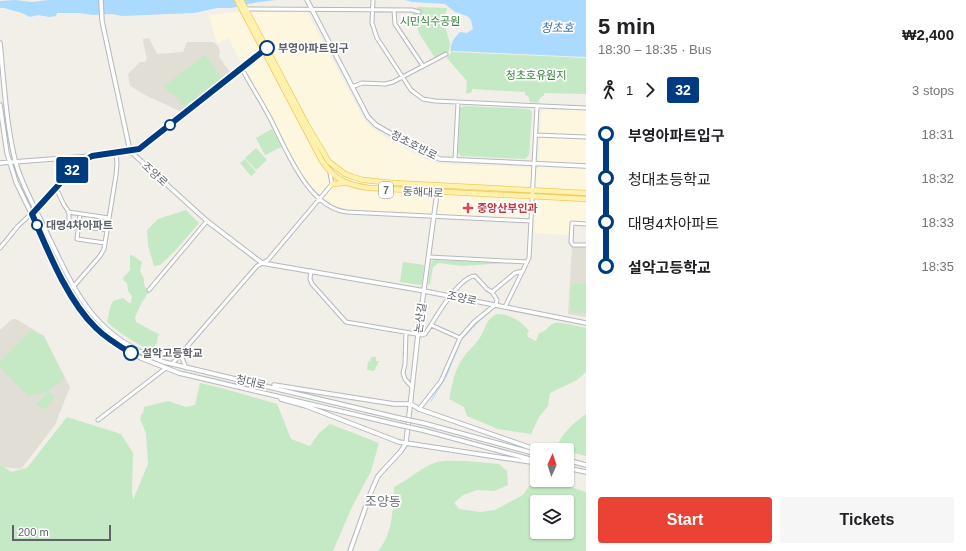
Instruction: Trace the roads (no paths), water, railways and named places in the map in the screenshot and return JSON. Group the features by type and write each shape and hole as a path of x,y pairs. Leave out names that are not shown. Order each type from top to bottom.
{"main road":[{"name":"7","path":"237,0 244,8"},
{"name":"7","path":"241,0 244,8"},
{"name":"동해대로","path":"244,8 318,154 330,173 336,178 346,183 369,188 586,199"},
{"name":"동해대로","path":"265,49 329,162 344,174 363,180 394,183 586,193"},
{"path":"332,184 339,182 346,183"}],"street":[{"path":"101,0 102,21 130,151"},
{"name":"청초호반로","path":"307,0 368,117 376,125 427,154 440,159 586,166"},
{"path":"373,0 372,23 375,34 414,93 423,99 458,103 586,108"},
{"path":"244,8 412,10 420,12"},
{"path":"394,10 395,24 423,66"},
{"name":"청대로","path":"0,43 10,134 16,162 23,183 73,288 91,313 113,335 138,352 154,359 186,368 248,381 530,452"},
{"path":"0,163 92,156 139,149 265,49"},
{"path":"352,87 362,83 389,84 446,54"},
{"path":"241,67 307,186 330,207 342,212 531,221"},
{"path":"455,160 458,103"},
{"name":"청대로","path":"0,105 4,138 9,162 16,182 70,294 87,319 109,339 132,354 166,368 189,375 422,430 530,460"},
{"path":"505,307 529,256 537,107"},
{"path":"536,135 586,137"},
{"name":"조양로","path":"130,151 206,221 262,263 452,296 586,323"},
{"path":"73,288 100,256 105,243 116,175 116,153"},
{"path":"0,248 18,226 36,210 74,168 92,156"},
{"path":"98,420 172,364 257,266 268,259 320,199 332,184 330,173"},
{"path":"56,188 68,212 69,227"},
{"name":"논산길","path":"406,443 418,334 437,192"},
{"path":"68,212 109,218"},
{"path":"80,214 77,239 105,243"},
{"path":"149,290 206,221"},
{"path":"586,224 572,223 572,244 586,245"},
{"path":"79,226 108,230"},
{"path":"428,257 527,262"},
{"path":"311,271 310,279 312,284 345,322 424,334 463,281 472,276 475,276 487,289 492,292 497,300 496,305"},
{"path":"492,292 515,273 523,271"},
{"name":"조양로","path":"419,409 441,381 460,338 474,322 496,305"},
{"path":"431,325 460,338"},
{"path":"406,332 404,375 412,387"},
{"path":"109,339 113,335"},
{"path":"183,352 182,358 186,368"},
{"path":"248,381 394,404 411,404 419,409 530,448"},
{"path":"247,389 306,406 399,442 530,461"},
{"path":"350,551 378,476 401,451 406,443"},
{"path":"574,462 586,465"},
{"path":"574,469 586,472"}],"water":[{"path":"16,0 31,2 49,0 276,0 231,8 217,8 194,13 122,16 112,14 93,15 79,13 57,13 56,16 49,17 38,15 30,17 22,13 0,8 0,1"},
{"name":"청초호","path":"405,0 586,0 586,57 451,52 452,43 458,34 460,32 467,33 473,29 471,20 467,16 455,12 445,4 412,2"}],"waterway":[{"path":"431,401 446,377 461,340 491,311"}],"place":[{"name":"부영아파트입구","path":"267,48"},
{"name":"중앙산부인과","path":"468,208"},
{"name":"대명4차아파트","path":"37,225"},
{"name":"설악고등학교","path":"131,353"}],"district":[{"name":"조양동","path":"383,501"}],"park label":[{"name":"시민식수공원","path":"430,21"},
{"name":"청초호유원지","path":"536,75"}]}
